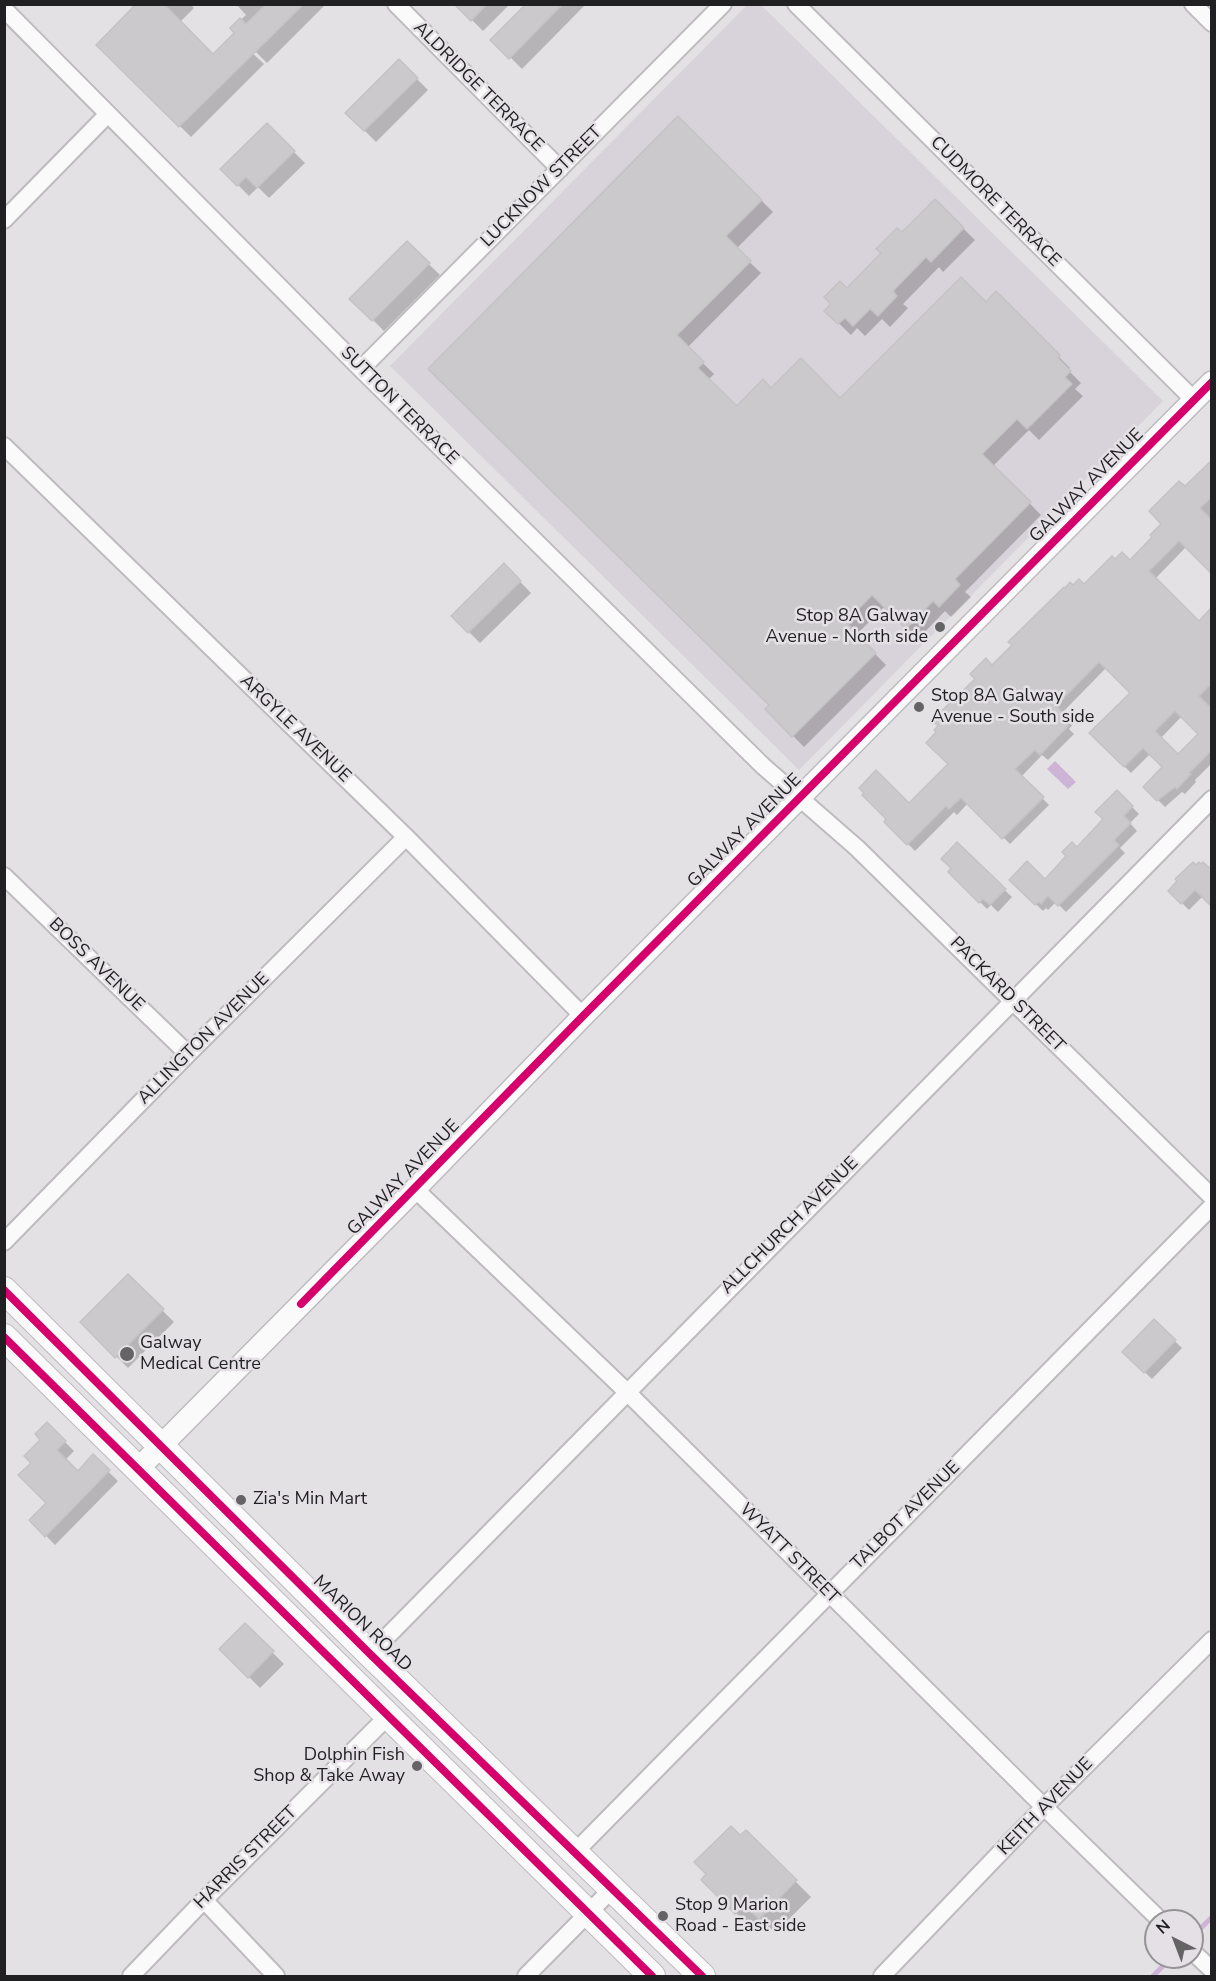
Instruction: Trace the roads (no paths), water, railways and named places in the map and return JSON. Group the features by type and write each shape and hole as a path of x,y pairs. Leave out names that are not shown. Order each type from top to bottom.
{"main road":[{"name":"MARION ROAD","path":"4,1290 370,1654 702,1977"},
{"path":"4,1337 652,1977"}],"street":[{"name":"ALDRIDGE TERRACE","path":"396,4 560,169"},
{"name":"LUCKNOW STREET","path":"362,369 723,4"},
{"name":"CUDMORE TERRACE","path":"796,4 1194,400"},
{"path":"1193,4 1212,23"},
{"name":"SUTTON TERRACE","path":"4,9 362,369 763,766 800,797"},
{"path":"4,220 108,114"},
{"name":"GALWAY AVENUE","path":"138,1468 1212,382"},
{"name":"ARGYLE AVENUE","path":"4,446 406,837 583,1016"},
{"name":"PACKARD STREET","path":"800,797 857,848 1212,1197"},
{"name":"ALLCHURCH AVENUE","path":"370,1654 1212,799"},
{"name":"ALLINGTON AVENUE","path":"4,1242 188,1054 406,837"},
{"name":"BOSS AVENUE","path":"4,876 188,1054"},
{"name":"WYATT STREET","path":"415,1189 627,1392 1149,1909"},
{"name":"TALBOT AVENUE","path":"576,1852 1212,1206"},
{"name":"KEITH AVENUE","path":"882,1977 1044,1807 1212,1640"},
{"name":"HARRIS STREET","path":"131,1977 204,1900 389,1715"},
{"path":"526,1977 613,1888"},
{"path":"204,1900 276,1977"}],"waterway":[{"path":"1204,1925 1212,1917"},
{"path":"1153,1976 1160,1969"}],"place":[{"name":"Stop 8A Galway Avenue - North side","path":"940,627"},
{"name":"Stop 8A Galway Avenue - South side","path":"919,707"},
{"name":"Galway Medical Centre","path":"127,1354"},
{"name":"Zia's Min Mart","path":"241,1500"},
{"name":"Dolphin Fish Shop & Take Away","path":"417,1766"},
{"name":"Stop 9 Marion Road - East side","path":"663,1916"}]}
